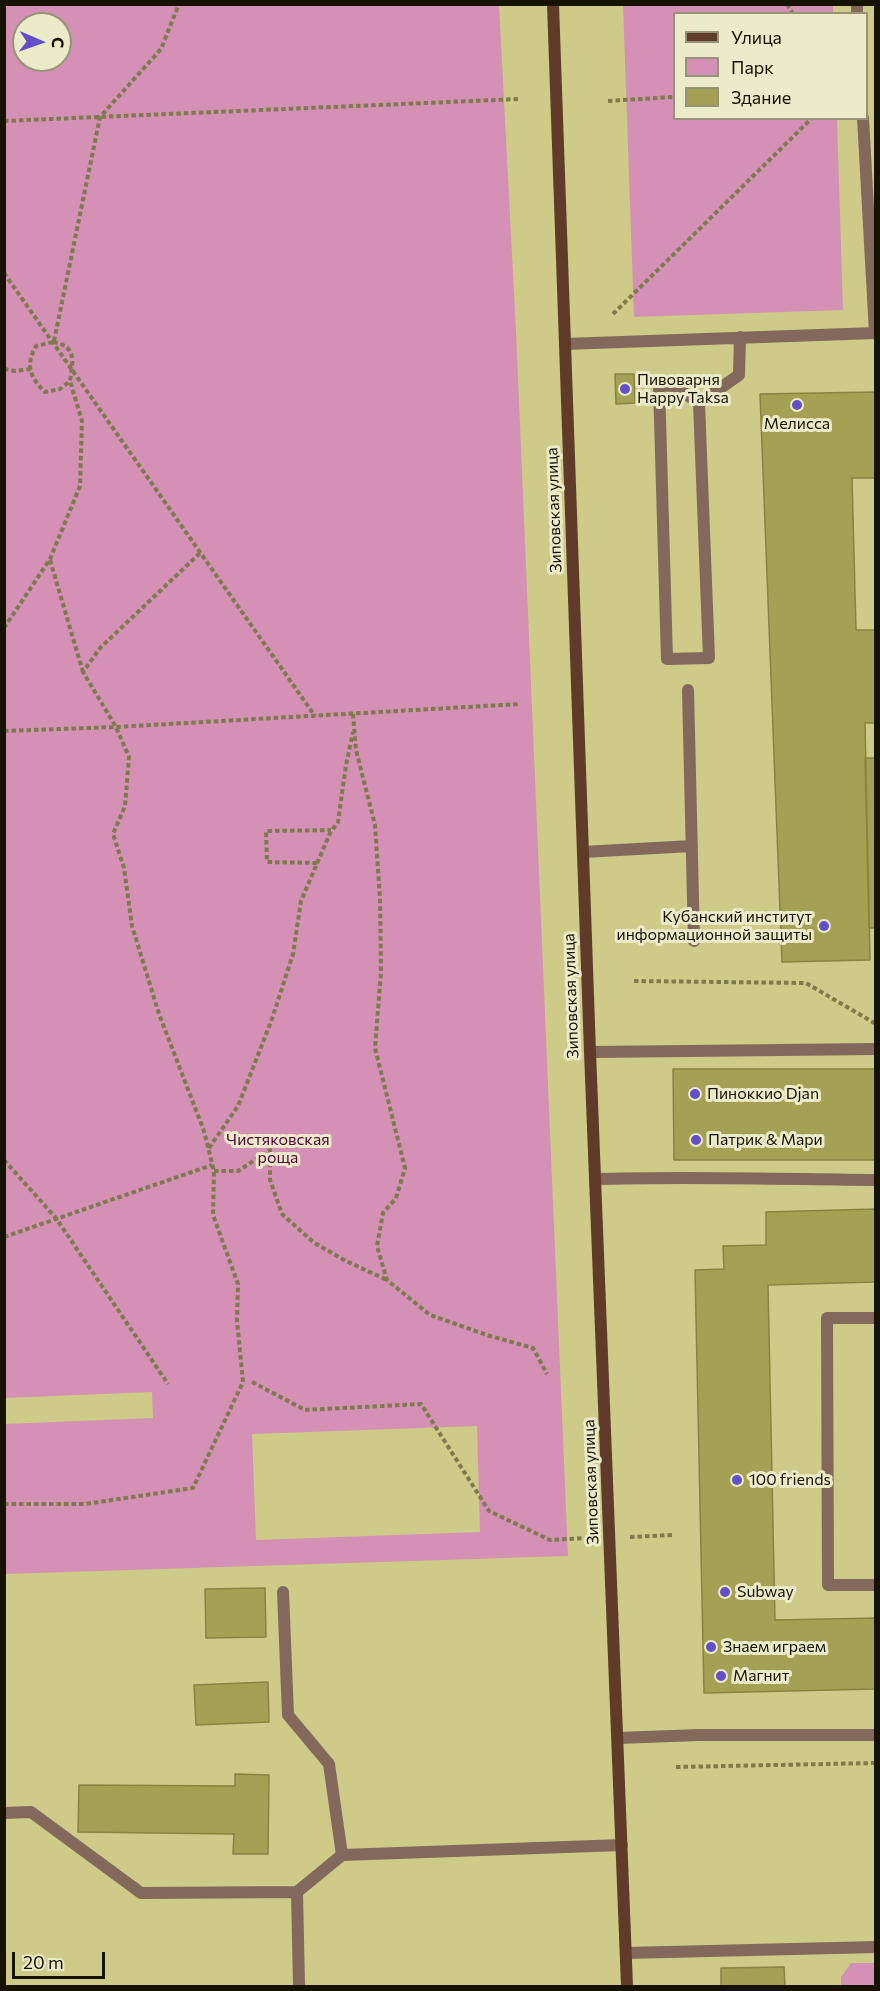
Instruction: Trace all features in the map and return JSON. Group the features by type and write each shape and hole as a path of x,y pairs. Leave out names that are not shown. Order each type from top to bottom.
{"street":[{"name":"Зиповская улица","path":"553,4 590,1052 627,1986"}],"lane":[{"path":"565,344 875,333 863,120"},
{"path":"699,403 739,375 740,337"},
{"path":"659,385 674,386 699,403 709,658 667,659 659,385"},
{"path":"688,690 694,942"},
{"path":"583,852 692,846"},
{"path":"590,1052 876,1049"},
{"path":"595,1179 652,1177 876,1180"},
{"path":"876,1318 827,1318 828,1585 876,1585"},
{"path":"283,1592 288,1715 329,1764 342,1855"},
{"path":"618,1738 699,1735 876,1735"},
{"path":"4,1813 31,1812 141,1893 297,1892 342,1855 622,1845"},
{"path":"297,1892 299,1986"},
{"path":"626,1953 876,1947"}],"path":[{"path":"53,342 100,117 161,49 179,4"},
{"path":"608,101 673,96"},
{"path":"4,121 519,99"},
{"path":"613,314 810,120"},
{"path":"4,273 315,716"},
{"path":"4,628 50,559 80,486 82,421 70,381 71,351 62,343 53,342 36,346 30,358 32,379 45,392 60,389 70,381"},
{"path":"4,369 15,371 31,369"},
{"path":"83,672 100,648 200,554"},
{"path":"4,1504 85,1504 193,1488 243,1382 237,1321 238,1284 213,1215 214,1171 204,1131 159,1014 132,926 124,868 113,834 125,806 129,757 116,727 83,672 50,559"},
{"path":"4,731 116,727 520,704"},
{"path":"353,714 356,750 375,825 380,899 381,972 375,1048 405,1168 396,1197 383,1213 376,1246 387,1280"},
{"path":"208,1148 238,1106 273,1019 293,954 301,901 332,830 338,822 354,729"},
{"path":"317,863 267,862 266,831 332,830"},
{"path":"634,981 806,983 876,1024"},
{"path":"214,1171 238,1171 270,1150 270,1180 282,1214 313,1242 346,1261 387,1280 430,1315 533,1348 547,1374"},
{"path":"4,1160 56,1218 168,1384"},
{"path":"4,1237 212,1165"},
{"path":"252,1382 306,1410 421,1404 489,1511 550,1540"},
{"path":"676,1767 876,1763"}],"green space":[{"name":"Чистяковская роща","path":"5,4 499,5 516,331 568,1556 5,1574 5,1424 153,1418 152,1392 5,1398","holes":["477,1426 480,1532 256,1540 252,1434"]},
{"path":"623,5 833,5 833,12 673,12 673,120 837,120 843,310 634,317"},
{"path":"851,1963 875,1963 875,1986 841,1986 841,1977"}],"building":[{"name":"Пивоварня Happy Taksa","path":"615,374 634,374 635,403 616,404"},
{"path":"876,392 876,478 852,478 856,630 876,630 876,723 865,723 870,960 782,962 760,394"},
{"path":"865,758 876,758 876,928 869,928"},
{"path":"673,1069 876,1069 876,1160 674,1160"},
{"path":"876,1209 876,1282 768,1285 775,1620 876,1618 876,1689 704,1693 695,1270 724,1269 723,1246 766,1245 766,1212"},
{"path":"265,1588 266,1637 206,1638 205,1589"},
{"path":"268,1682 269,1722 196,1725 194,1685"},
{"path":"235,1774 269,1775 268,1854 233,1854 234,1834 78,1832 79,1785 235,1786"},
{"path":"784,1967 785,1986 721,1986 721,1968"}],"place":[{"name":"Пивоварня Happy Taksa","path":"625,389"},
{"name":"Мелисса","path":"797,405"},
{"name":"Кубанский институт информационной защиты","path":"824,926"},
{"name":"Пиноккио Djan","path":"695,1094"},
{"name":"Патрик & Мари","path":"696,1140"},
{"name":"100 friends","path":"737,1480"},
{"name":"Subway","path":"725,1592"},
{"name":"Знаем играем","path":"711,1647"},
{"name":"Магнит","path":"721,1676"}]}
